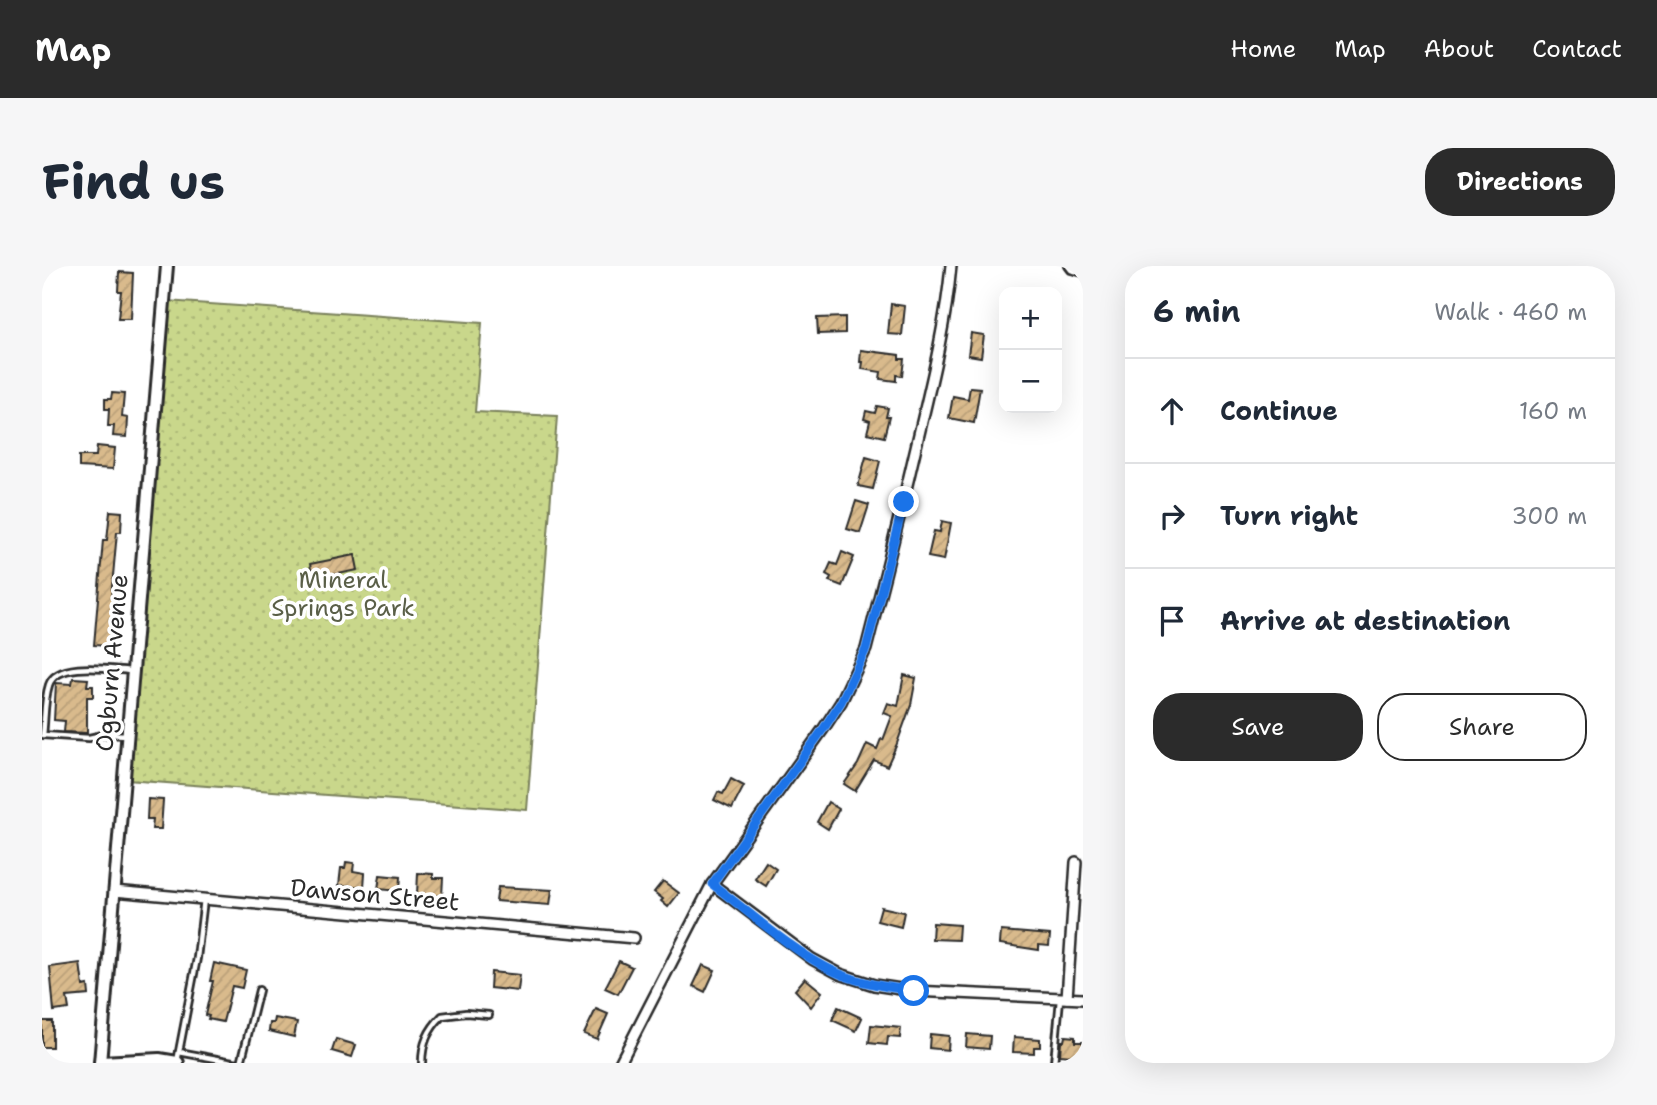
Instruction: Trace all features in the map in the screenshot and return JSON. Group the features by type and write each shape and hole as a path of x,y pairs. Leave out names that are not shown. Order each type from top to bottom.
{"main road":[{"path":"101,1063 178,1059"}],"street":[{"name":"Ogburn Avenue","path":"101,1063 167,266"},
{"path":"620,1063 712,884 824,728 847,690 866,649 928,397 951,266"},
{"path":"1064,998 1076,862"},
{"path":"712,884 812,959 840,974 874,985 914,991 1083,999"},
{"name":"Dawson Street","path":"114,891 634,938"}],"lane":[{"path":"1068,266 1071,270 1083,273"},
{"path":"127,735 107,734 89,738 43,735 49,684 54,676 80,668 132,671"},
{"path":"204,899 197,958 178,1059 239,1063 259,990"},
{"path":"1054,1063 1064,998"},
{"path":"422,1063 422,1049 427,1036 442,1016 489,1014"}],"green space":[{"name":"Mineral Springs Park","path":"166,301 482,323 475,412 557,416 527,810 127,780"}],"building":[{"path":"119,272 133,273 131,319 118,319 121,291 118,291"},
{"path":"891,304 905,306 902,335 888,334"},
{"path":"845,317 845,333 818,334 817,318"},
{"path":"971,333 984,335 981,357 968,355"},
{"path":"861,350 899,355 899,359 904,359 902,376 896,375 896,381 880,379 881,372 862,369"},
{"path":"970,387 980,388 974,423 949,418 953,396 968,399"},
{"path":"112,393 124,394 122,417 128,418 127,437 113,436 114,426 108,426 109,409 105,409 105,399 111,399"},
{"path":"877,406 888,408 886,417 889,417 884,437 867,433 870,421 864,419 866,411 875,413"},
{"path":"97,446 115,448 113,469 79,467 79,456 96,456"},
{"path":"866,457 880,461 873,489 858,486"},
{"path":"856,501 869,505 860,533 847,529"},
{"path":"110,511 122,512 121,532 117,532 111,598 115,599 114,618 111,618 109,646 94,645 103,540 107,540"},
{"path":"942,521 951,523 944,560 928,557 934,531 940,532"},
{"path":"842,552 854,557 842,586 829,581 831,577 826,574 831,563 837,565"},
{"path":"355,555 358,570 313,579 310,564"},
{"path":"904,675 916,678 911,705 896,746 887,766 874,760 855,791 844,784 858,764 867,744 877,749 881,739 883,740 892,716 884,713 888,703 898,706"},
{"path":"73,678 88,679 87,686 93,686 93,697 87,697 87,733 64,732 65,721 54,720 56,683 72,684"},
{"path":"731,779 744,786 732,809 714,800 718,792 723,794"},
{"path":"148,799 163,800 161,829 152,829 153,819 147,819"},
{"path":"828,802 839,809 828,829 817,822"},
{"path":"346,862 354,863 353,871 365,873 364,887 339,885 341,868 345,868"},
{"path":"766,862 776,869 766,886 755,879"},
{"path":"418,873 443,878 442,896 417,894"},
{"path":"380,875 400,877 399,891 378,889"},
{"path":"663,881 679,893 668,907 654,892"},
{"path":"498,887 552,890 550,905 496,901"},
{"path":"881,907 904,912 901,927 877,921"},
{"path":"933,923 959,925 958,940 932,939"},
{"path":"1001,931 1050,935 1049,946 1039,945 1039,950 1000,944"},
{"path":"619,961 632,967 618,994 605,988"},
{"path":"80,963 83,986 88,985 89,995 67,997 69,1009 54,1011 50,967"},
{"path":"214,963 246,970 242,988 232,986 223,1022 208,1019 209,1016 205,1015"},
{"path":"703,965 715,970 705,992 693,986"},
{"path":"491,972 520,975 518,991 490,988"},
{"path":"805,978 822,992 811,1007 795,990"},
{"path":"838,1007 862,1018 856,1031 832,1020"},
{"path":"596,1009 608,1014 597,1039 584,1034"},
{"path":"275,1018 297,1022 294,1037 269,1031 270,1023 274,1023"},
{"path":"42,1021 52,1021 52,1047 42,1047"},
{"path":"871,1025 901,1028 900,1038 888,1037 887,1045 869,1043"},
{"path":"930,1034 949,1036 948,1050 929,1048"},
{"path":"967,1034 990,1036 989,1049 966,1047"},
{"path":"1065,1036 1075,1037 1075,1042 1083,1042 1083,1057 1060,1055 1061,1041 1064,1041"},
{"path":"1014,1037 1040,1039 1040,1047 1034,1047 1034,1053 1013,1052"},
{"path":"336,1039 356,1045 352,1057 332,1051"}],"route":[{"path":"904,502 866,649 841,702 712,884 812,959 840,974 874,985 914,991"}]}
